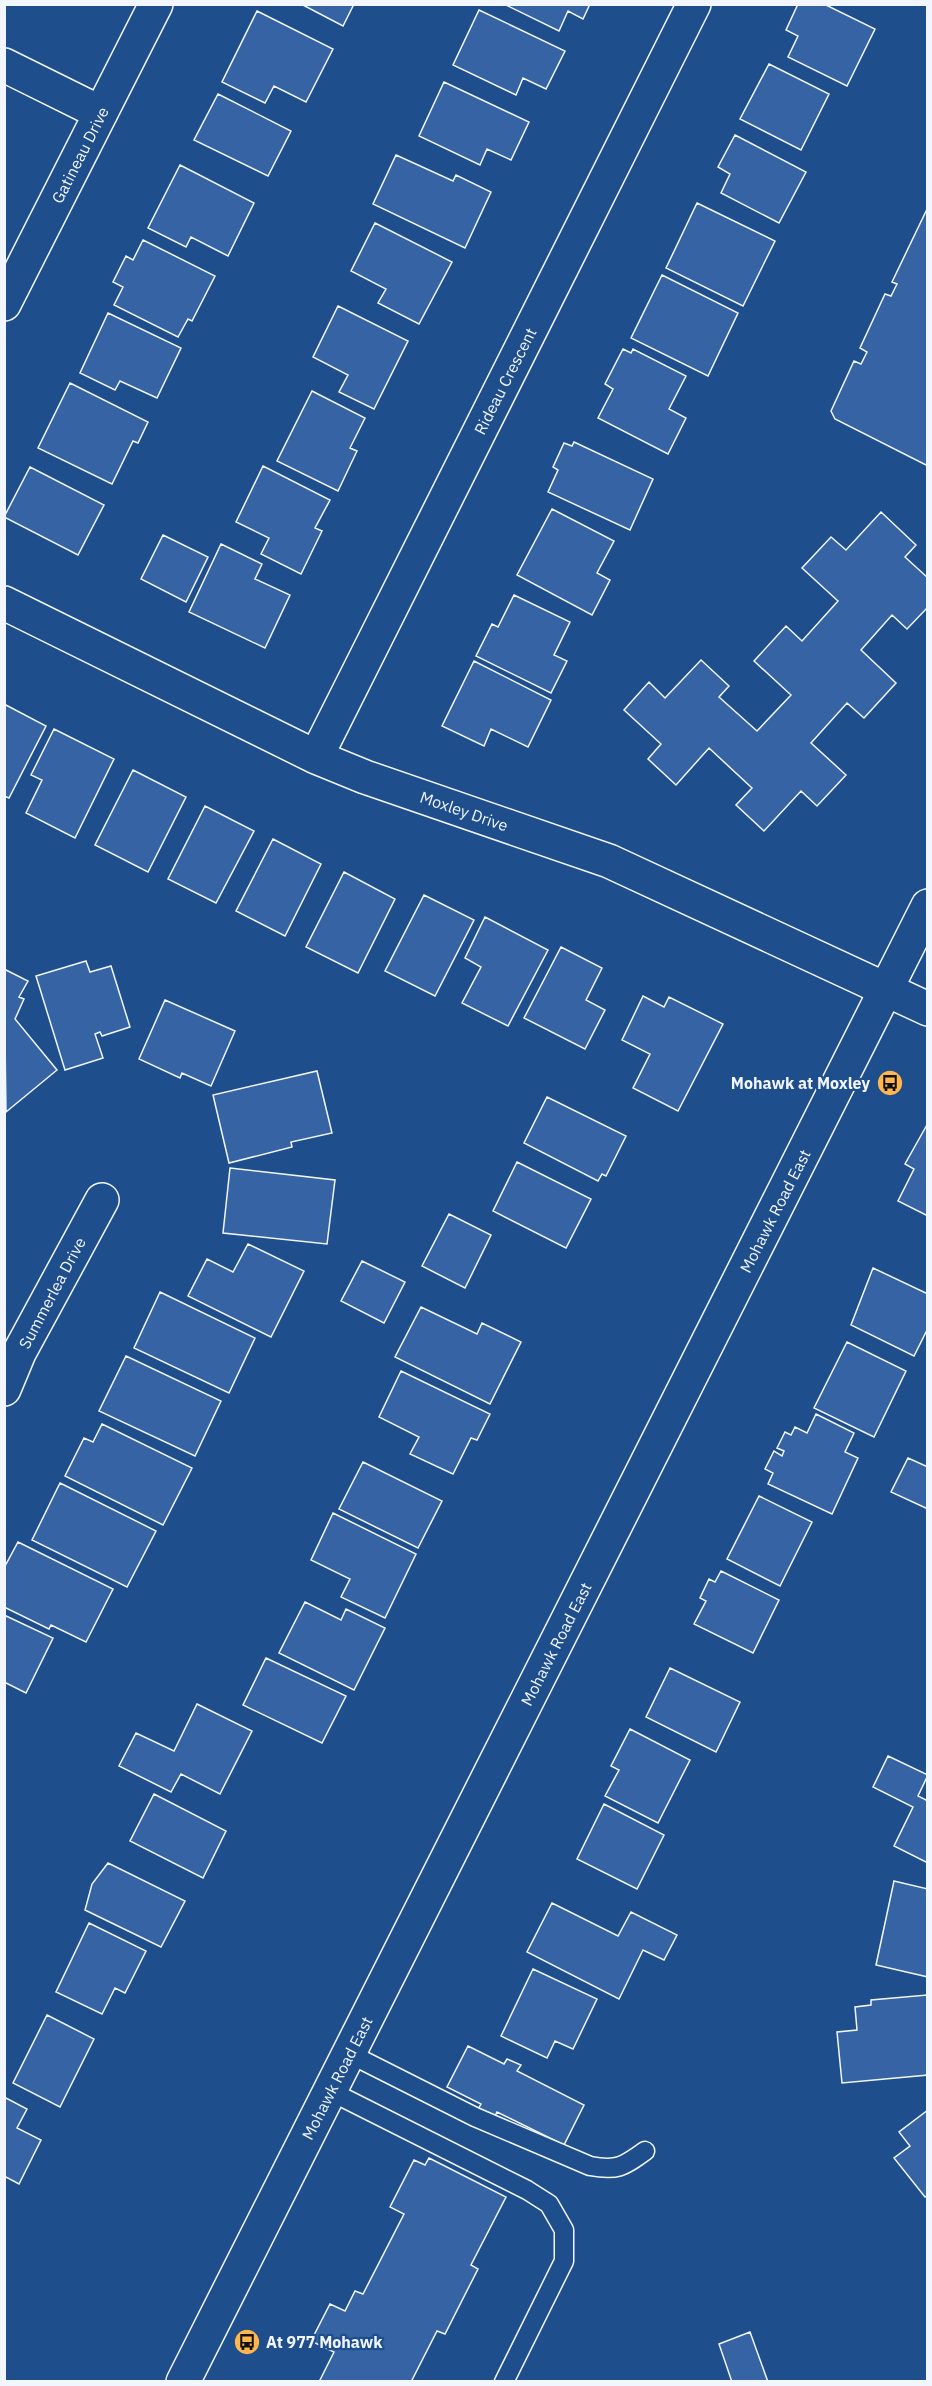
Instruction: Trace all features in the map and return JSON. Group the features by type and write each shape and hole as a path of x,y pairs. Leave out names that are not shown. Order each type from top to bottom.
{"street":[{"name":"Gatineau Drive","path":"4,304 156,4"},
{"name":"Rideau Crescent","path":"315,757 694,4"},
{"path":"4,65 102,113"},
{"name":"Moxley Drive","path":"4,603 315,757 365,777 609,861 927,1010"},
{"name":"Mohawk Road East","path":"183,2382 927,906"},
{"name":"Summerlea Drive","path":"4,1389 12,1350 102,1200"}],"lane":[{"path":"350,2054 475,2117 590,2166 606,2169 623,2167 645,2151"},
{"path":"330,2091 527,2190 549,2204 564,2230 564,2261 504,2382"}],"building":[{"path":"301,4 354,4 343,26"},
{"path":"504,4 590,4 583,19 568,11 559,31"},
{"path":"798,4 824,4 875,29 847,86 788,57 798,36 786,30"},
{"path":"479,10 565,51 546,89 523,78 516,95 453,65"},
{"path":"257,11 333,49 306,102 274,86 265,103 222,82"},
{"path":"769,64 829,94 801,150 740,119"},
{"path":"444,82 529,122 511,160 487,149 480,165 419,136"},
{"path":"218,94 291,131 268,176 194,140"},
{"path":"735,135 806,172 779,223 721,193 730,174 718,167"},
{"path":"396,155 453,181 456,175 491,192 465,248 373,204"},
{"path":"180,165 254,203 228,256 191,237 186,247 148,228"},
{"path":"697,203 775,241 743,306 666,268"},
{"path":"928,207 928,466 835,419 831,411 854,361 861,364 867,352 860,348 885,294 891,296 897,284 892,282"},
{"path":"375,223 452,262 419,324 378,303 386,289 351,271"},
{"path":"143,240 215,276 192,321 188,319 178,337 114,305 123,287 113,282 126,256 133,260"},
{"path":"662,275 738,313 708,376 631,338"},
{"path":"338,306 408,341 374,409 339,392 348,375 313,357"},
{"path":"108,313 181,348 157,398 120,381 115,390 80,373"},
{"path":"623,349 631,353 633,349 686,376 669,409 686,418 668,454 598,418 613,389 605,384"},
{"path":"70,383 148,422 138,443 133,441 112,484 38,448"},
{"path":"312,391 365,418 350,448 357,451 338,491 277,461"},
{"path":"574,442 653,479 630,530 548,492 558,470 553,467 564,443 572,446"},
{"path":"263,466 330,500 315,528 322,531 301,574 261,554 269,538 236,522"},
{"path":"30,467 104,505 78,555 4,517"},
{"path":"552,509 614,541 597,573 610,580 592,615 517,575"},
{"path":"881,512 916,545 905,557 928,578 928,607 907,629 892,615 861,650 896,683 864,718 847,703 811,743 846,775 817,806 801,791 764,831 736,805 752,788 709,748 676,785 648,759 661,744 624,710 649,682 665,698 701,660 729,686 719,697 757,731 791,695 754,661 786,626 802,641 838,601 802,568 831,537 846,550"},
{"path":"163,535 208,557 186,602 141,579"},
{"path":"221,544 262,564 255,579 290,595 265,648 189,612"},
{"path":"514,595 570,622 554,655 567,661 551,693 476,656 492,624 498,627"},
{"path":"474,661 551,700 528,747 491,729 484,746 442,726"},
{"path":"4,704 46,726 9,798 4,796"},
{"path":"54,729 114,759 75,838 26,813 42,780 31,775"},
{"path":"133,770 186,797 148,872 95,845"},
{"path":"205,806 254,831 216,903 168,879"},
{"path":"273,839 321,864 285,936 236,911"},
{"path":"344,872 395,899 358,973 306,947"},
{"path":"424,895 474,920 435,996 385,971"},
{"path":"485,917 548,950 508,1026 462,1003 481,967 465,958"},
{"path":"561,947 602,968 586,1000 605,1010 585,1049 524,1018"},
{"path":"86,961 90,972 111,966 130,1027 102,1036 100,1032 95,1034 103,1058 65,1070 36,976"},
{"path":"4,969 28,981 19,997 24,999 15,1019 57,1070 6,1112"},
{"path":"643,996 664,1007 669,997 723,1024 678,1111 633,1088 650,1054 622,1040"},
{"path":"165,1000 235,1031 211,1086 182,1073 180,1078 139,1059"},
{"path":"317,1071 332,1133 291,1142 292,1147 229,1163 213,1095"},
{"path":"547,1097 626,1136 606,1176 602,1174 598,1181 524,1143"},
{"path":"928,1123 928,1216 898,1201 914,1169 905,1164"},
{"path":"517,1162 591,1199 566,1248 493,1211"},
{"path":"230,1168 335,1180 327,1244 223,1233"},
{"path":"449,1214 491,1235 465,1288 422,1266"},
{"path":"248,1244 304,1271 271,1337 188,1296 207,1259 233,1272"},
{"path":"362,1261 405,1282 384,1323 341,1301"},
{"path":"873,1268 928,1294 928,1328 914,1356 851,1325"},
{"path":"160,1292 255,1338 229,1393 134,1348"},
{"path":"421,1307 477,1334 482,1323 521,1342 490,1404 395,1357"},
{"path":"847,1342 906,1371 874,1437 814,1408"},
{"path":"126,1356 221,1401 195,1456 99,1411"},
{"path":"401,1371 490,1414 477,1440 471,1438 453,1474 410,1454 419,1437 379,1417"},
{"path":"816,1414 854,1433 845,1452 858,1458 832,1514 768,1484 773,1473 765,1469 774,1451 782,1456 784,1451 777,1448 785,1432 791,1435 795,1427 807,1433"},
{"path":"102,1424 192,1468 163,1525 65,1476 84,1438 93,1442"},
{"path":"908,1458 928,1467 928,1509 891,1492"},
{"path":"363,1462 442,1501 418,1548 339,1509"},
{"path":"60,1483 156,1531 127,1587 32,1540"},
{"path":"759,1496 812,1522 780,1586 727,1559"},
{"path":"333,1513 416,1554 385,1618 341,1597 350,1579 311,1560"},
{"path":"18,1542 113,1589 86,1642 51,1625 49,1629 4,1607 4,1568"},
{"path":"721,1571 779,1600 753,1653 694,1624 706,1601 700,1598 709,1579 715,1582"},
{"path":"305,1602 341,1620 346,1609 385,1628 354,1690 279,1653"},
{"path":"4,1615 53,1638 26,1693 4,1682"},
{"path":"266,1658 346,1696 322,1743 243,1705"},
{"path":"670,1668 740,1702 716,1752 646,1717"},
{"path":"197,1704 252,1731 220,1794 181,1774 171,1792 119,1766 136,1733 174,1751"},
{"path":"630,1729 690,1760 658,1823 605,1796 619,1770 611,1766"},
{"path":"888,1756 928,1775 918,1796 928,1801 928,1863 894,1846 913,1807 873,1787"},
{"path":"154,1794 226,1831 203,1878 130,1841"},
{"path":"604,1804 664,1835 637,1889 577,1859"},
{"path":"108,1863 185,1901 161,1947 85,1910 92,1884"},
{"path":"894,1881 928,1889 928,1977 876,1965"},
{"path":"552,1903 618,1936 631,1912 677,1935 664,1960 643,1950 619,1999 527,1952"},
{"path":"89,1923 146,1951 125,1993 115,1988 102,2014 56,1992"},
{"path":"533,1969 597,1999 573,2049 555,2041 547,2058 501,2036"},
{"path":"927,1995 928,2075 842,2083 837,2032 857,2030 855,2007 871,2005 871,2000"},
{"path":"47,2015 94,2039 60,2107 13,2083"},
{"path":"468,2046 504,2064 507,2059 521,2065 517,2071 584,2105 564,2145 497,2112 493,2120 477,2111 481,2104 447,2087"},
{"path":"4,2097 27,2109 17,2128 41,2140 19,2184 4,2176"},
{"path":"928,2110 928,2195 925,2197 894,2158 910,2146 899,2132"},
{"path":"429,2158 506,2197 471,2265 478,2269 445,2334 437,2331 411,2382 319,2382 334,2352 311,2341 330,2304 345,2311 355,2291 363,2294 404,2214 390,2207 414,2160 425,2165"},
{"path":"750,2332 768,2382 732,2382 719,2344"}],"place":[{"name":"Mohawk at Moxley","path":"890,1083"},
{"name":"At 977 Mohawk","path":"247,2342"}]}
